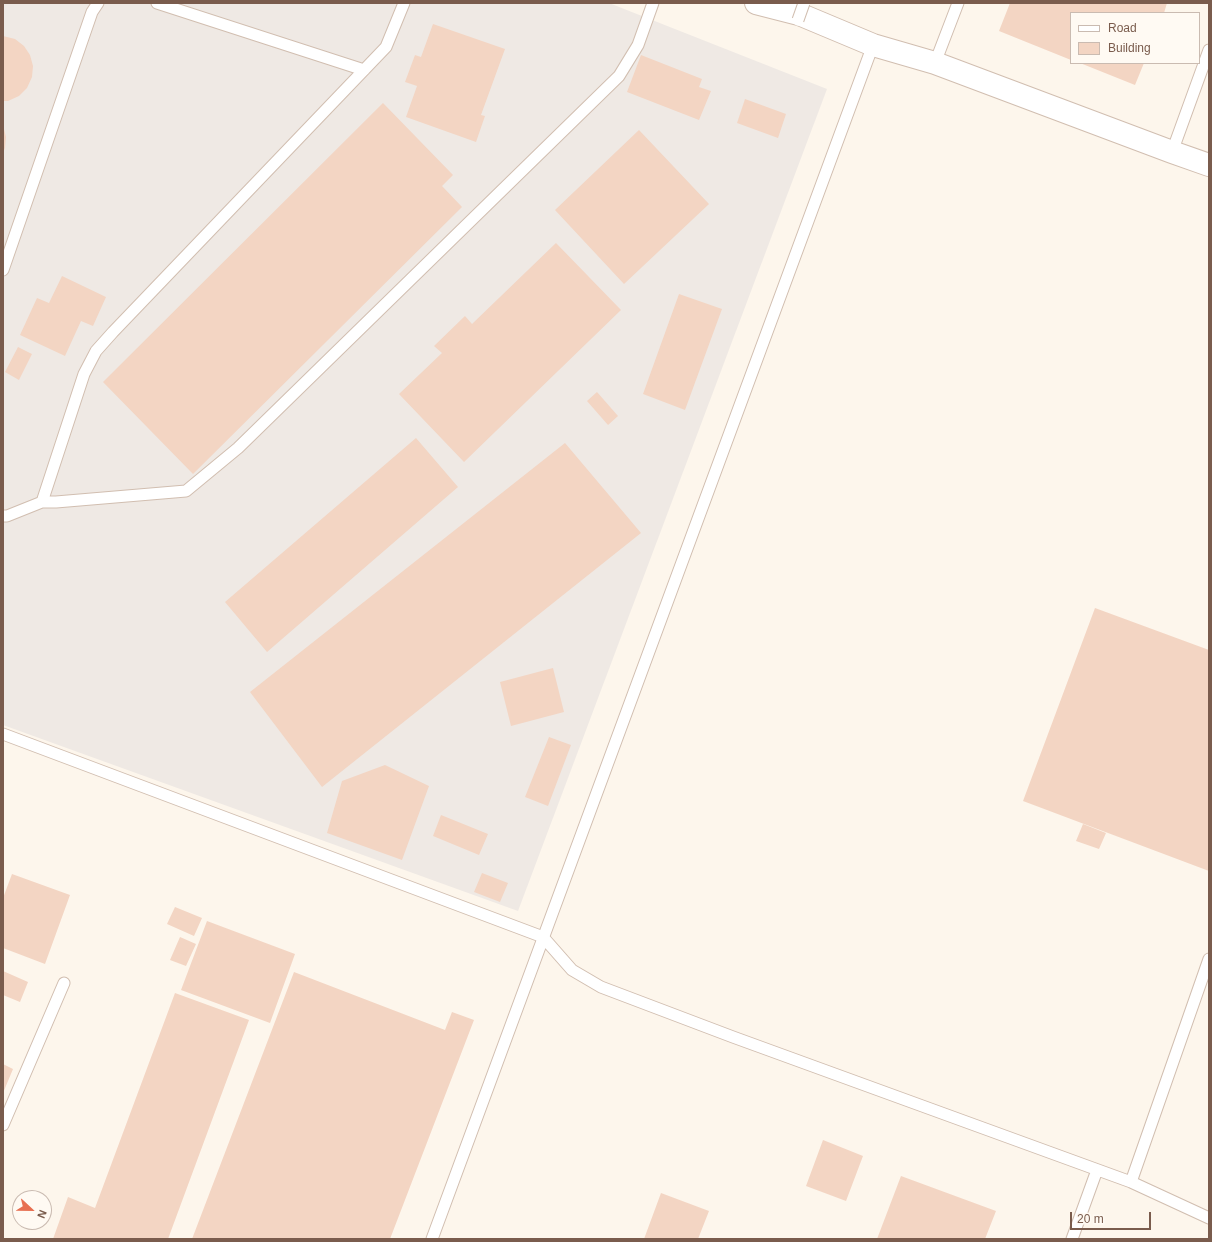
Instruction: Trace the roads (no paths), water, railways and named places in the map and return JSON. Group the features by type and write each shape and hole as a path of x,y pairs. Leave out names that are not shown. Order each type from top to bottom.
{"street":[{"path":"756,3 800,12 873,45 935,63 1209,165"}],"lane":[{"path":"3,270 92,12 98,3"},
{"path":"157,3 364,70"},
{"path":"42,502 84,374 96,351 386,47 404,3"},
{"path":"3,516 7,516 42,502 186,491 238,448 619,76 638,45 653,3"},
{"path":"935,63 958,3"},
{"path":"432,1239 873,45"},
{"path":"1172,152 1209,50"},
{"path":"3,734 543,937 572,970 601,987 733,1037 1131,1182 1209,1218"},
{"path":"1131,1182 1209,959"},
{"path":"3,1125 64,983"},
{"path":"1072,1239 1097,1170"}]}
